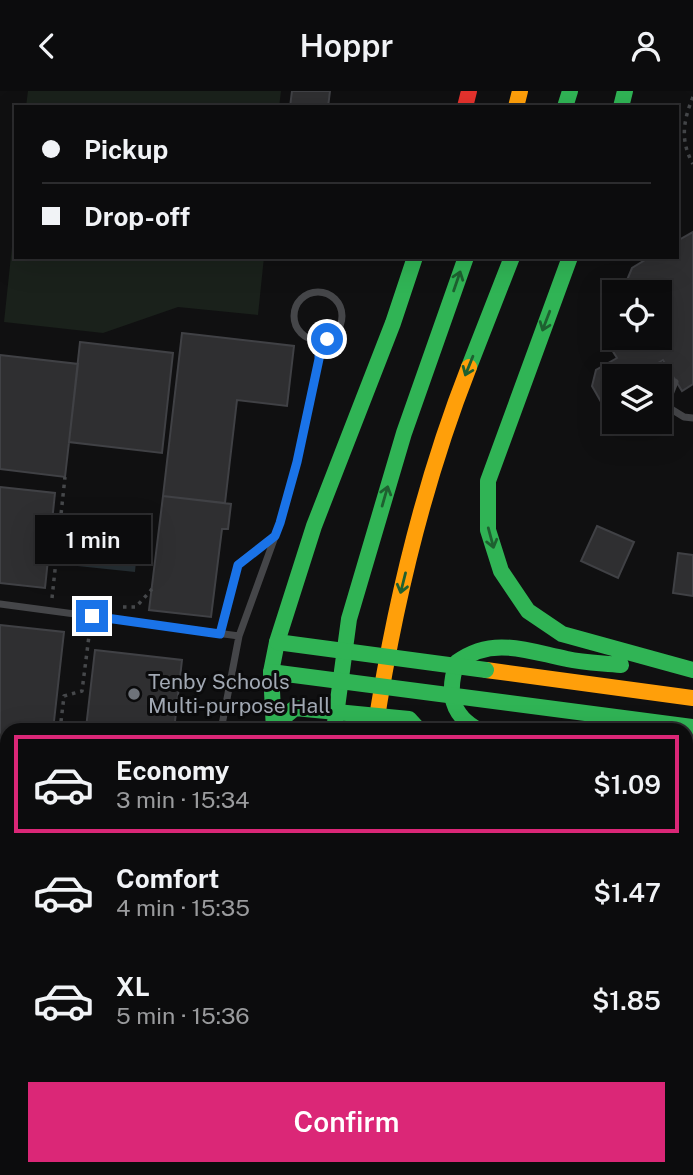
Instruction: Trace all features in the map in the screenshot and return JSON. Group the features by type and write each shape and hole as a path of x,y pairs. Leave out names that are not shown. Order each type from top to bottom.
{"highway":[{"path":"275,723 271,672 277,642 314,526 393,323 414,259"},
{"path":"335,723 349,619 404,433 465,259"},
{"path":"376,723 389,637 439,442 511,259"},
{"path":"569,259 488,481 488,530 501,571 528,611 562,634 693,671"},
{"path":"277,642 693,698"},
{"path":"468,723 461,718 450,698 457,661 478,647 496,644 569,660 693,671"},
{"path":"271,672 662,723"},
{"path":"281,723 295,708 409,719 413,723"}],"lane":[{"path":"313,292 321,292 335,299 342,313 339,329 327,339 319,341 304,336 294,323 293,315 299,300 313,292"},
{"path":"222,723 239,636 275,536 297,462 319,359 319,341"},
{"path":"675,382 669,397 671,409 684,417 693,418"},
{"path":"220,634 238,565 275,536"},
{"path":"0,604 239,636"}],"path":[{"path":"693,97 684,125 684,140 693,164"},
{"path":"65,477 52,598 65,601"},
{"path":"114,606 136,607 152,589"},
{"path":"61,723 64,696 82,691 92,616"}],"shaded area":[{"path":"28,91 281,91 279,105 26,105"},
{"path":"14,228 14,259 264,259 258,315 178,307 103,333 4,322"},
{"path":"73,522 139,529 135,572 68,565"}],"building":[{"path":"292,91 330,91 328,105 290,105"},
{"path":"693,232 693,384 682,391 672,375 672,364 665,364 663,360 656,364 606,364 617,358 612,350 672,350 672,280 627,280 632,268 647,259 679,259 679,240"},
{"path":"182,333 294,346 287,406 237,400 225,503 163,496"},
{"path":"80,342 173,353 162,453 69,442"},
{"path":"0,355 78,364 65,477 0,469"},
{"path":"602,367 602,404 592,386 596,370"},
{"path":"0,487 55,493 45,588 0,583"},
{"path":"163,496 231,504 228,529 222,529 211,617 149,610"},
{"path":"597,526 634,542 618,578 581,561"},
{"path":"678,553 693,555 693,596 673,593"},
{"path":"0,625 64,632 54,723 0,723"},
{"name":"Tenby Schools Multi-purpose Hall","path":"95,650 182,660 175,723 87,723"}],"traffic: fast":[{"path":"566,105 570,91"},
{"path":"622,105 625,91"},
{"path":"274,723 271,672 277,642 314,526 393,323 414,259"},
{"path":"335,723 349,619 404,433 465,259"},
{"path":"469,367 511,259"},
{"path":"569,259 488,481 488,530 501,571 528,611 562,634 693,670"},
{"path":"277,642 486,670"},
{"path":"468,723 453,701 452,683 457,662 470,654 484,649 510,648 573,660 621,665"},
{"path":"271,672 662,723"},
{"path":"281,723 283,718 295,708 409,719 413,723"}],"traffic: slow":[{"path":"516,105 520,91"},
{"path":"376,723 391,637 412,546 438,456 469,367"},
{"path":"486,670 693,698"}],"traffic: jam":[{"path":"466,105 469,91"}],"place":[{"name":"Tenby Schools Multi-purpose Hall","path":"134,694"}],"route":[{"path":"92,616 220,634 238,565 275,536 280,523 297,462 319,359 319,341 327,339"}]}
